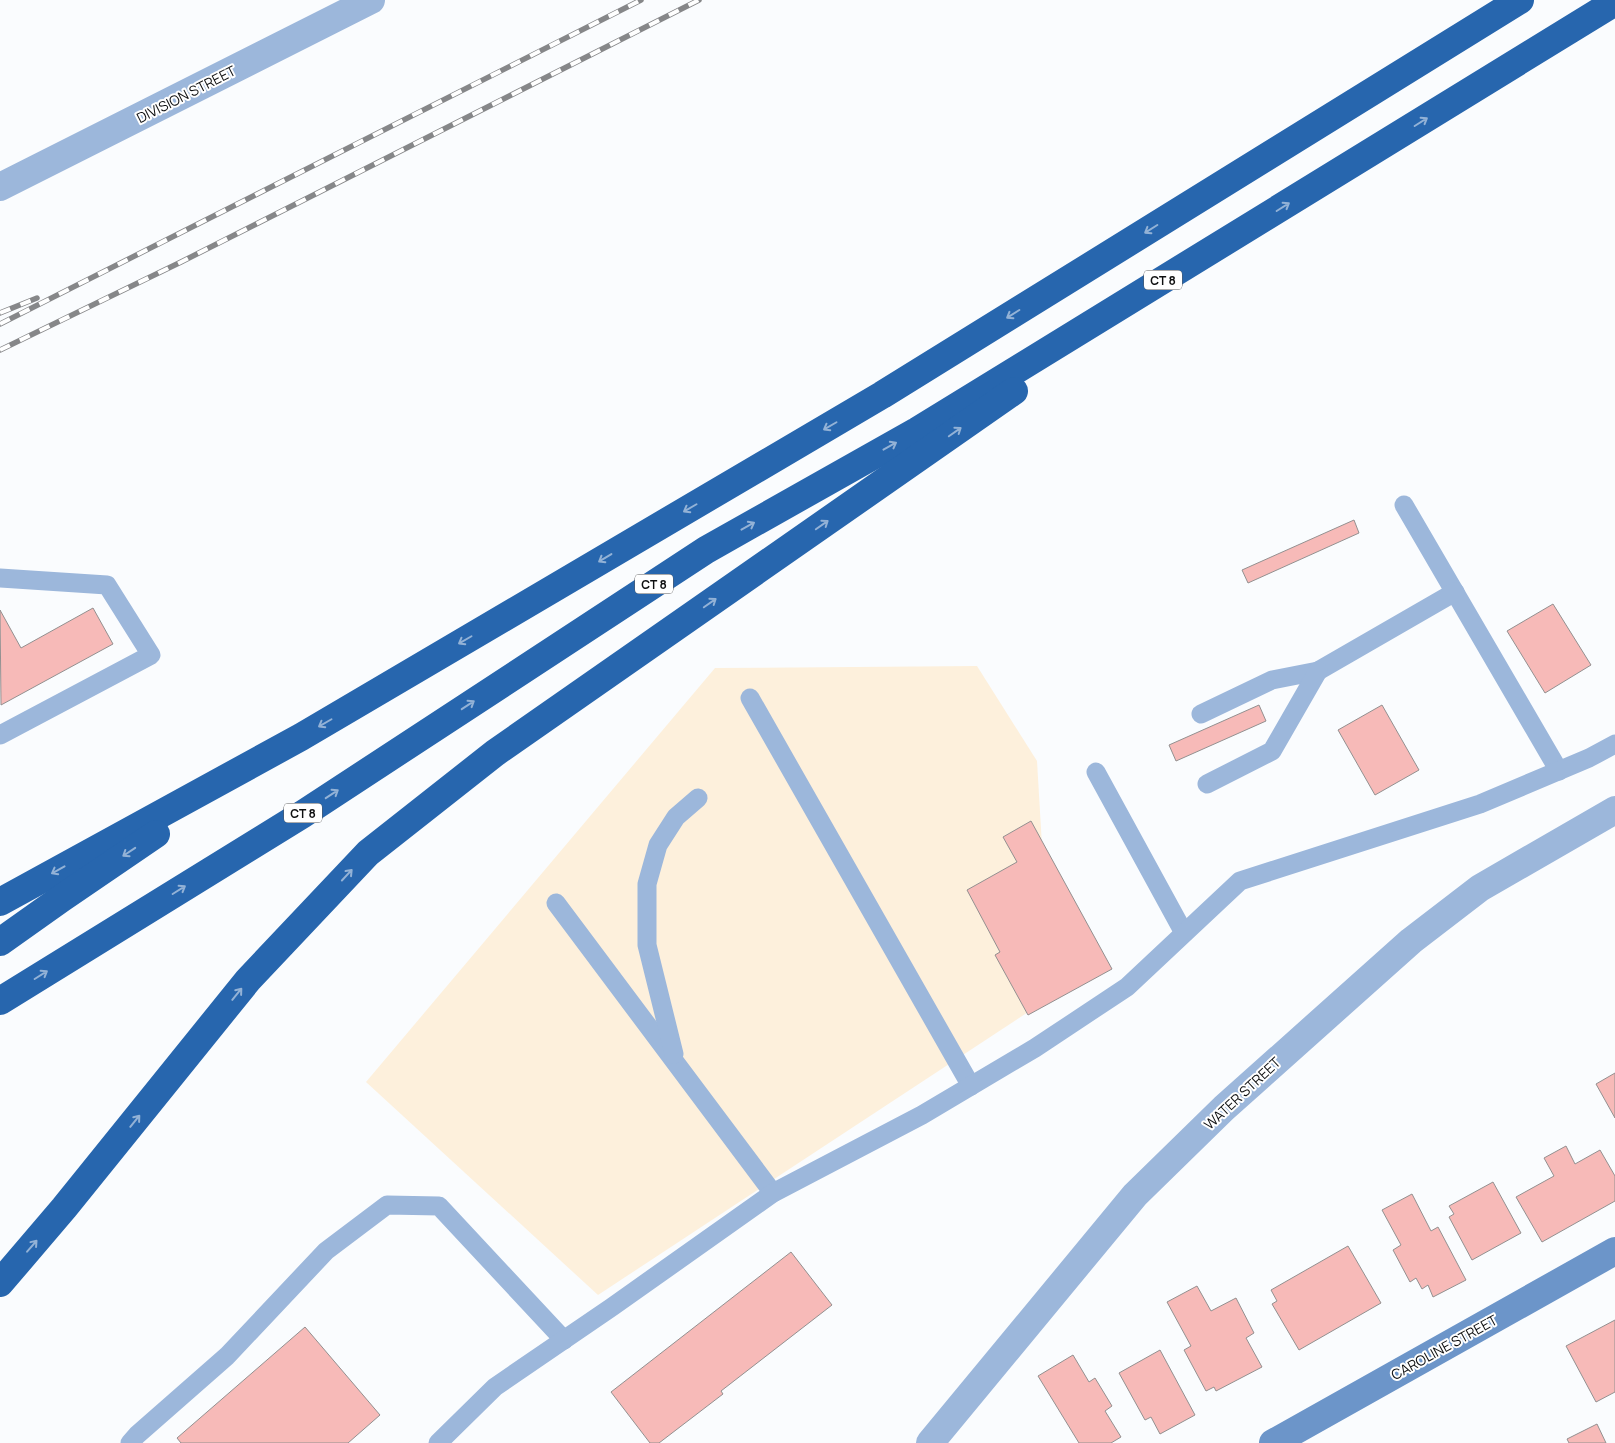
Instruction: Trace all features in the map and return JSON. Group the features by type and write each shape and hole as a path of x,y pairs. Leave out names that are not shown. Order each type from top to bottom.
{"highway":[{"path":"1180,211 1486,0"},
{"path":"0,902 301,737 882,395 1520,0"},
{"name":"CT 8","path":"0,1001 303,814 706,550 917,431 1615,2"},
{"path":"0,1283 64,1208 248,980 368,853 495,753 1250,227"},
{"path":"0,942 301,737"}],"main road":[{"name":"CAROLINE STREET","path":"1272,1443 1615,1251"}],"street":[{"name":"DIVISION STREET","path":"0,187 371,0"},
{"name":"WATER STREET","path":"930,1443 1135,1194 1224,1108 1411,940 1480,888 1615,810"}],"lane":[{"path":"1404,505 1559,771"},
{"path":"0,578 107,585 151,655 0,735"},
{"path":"1201,714 1272,680 1318,671 1455,592"},
{"path":"1207,784 1272,751 1318,671"},
{"path":"750,698 971,1086"},
{"path":"438,1443 495,1387 774,1193 922,1115 1035,1048 1127,987 1240,880 1480,804 1559,771 1615,744"},
{"path":"1096,772 1184,933"},
{"path":"676,1062 647,945 647,884 658,845 676,817 698,798"},
{"path":"556,903 774,1193"},
{"path":"130,1443 227,1356 326,1251 387,1206 439,1206 564,1340"}],"shaded area":[{"path":"977,666 1037,761 1051,997 598,1295 366,1082 715,668"}],"building":[{"path":"1354,520 1359,533 1248,583 1242,570"},
{"path":"1553,604 1591,665 1545,693 1507,631"},
{"path":"93,608 113,644 1,705 0,610 21,648"},
{"path":"1259,705 1266,721 1176,761 1169,745"},
{"path":"1382,705 1419,770 1375,795 1338,730"},
{"path":"1031,821 1112,969 1028,1015 995,955 1000,952 967,890 1017,862 1003,837"},
{"path":"1615,1073 1615,1118 1596,1084"},
{"path":"1566,1146 1575,1164 1600,1150 1615,1176 1615,1201 1542,1242 1516,1197 1554,1176 1544,1158"},
{"path":"1493,1182 1521,1233 1472,1260 1449,1217 1454,1214 1449,1206"},
{"path":"1412,1194 1431,1231 1438,1227 1466,1280 1433,1297 1428,1285 1422,1289 1416,1278 1410,1282 1393,1250 1401,1245 1382,1210"},
{"path":"1348,1246 1381,1303 1299,1350 1272,1304 1277,1301 1271,1290"},
{"path":"791,1252 832,1305 721,1391 723,1394 659,1443 650,1443 611,1392"},
{"path":"1197,1286 1211,1311 1236,1298 1254,1333 1246,1338 1262,1367 1216,1391 1214,1387 1206,1391 1184,1350 1191,1346 1167,1302"},
{"path":"1615,1320 1615,1392 1596,1402 1566,1346"},
{"path":"305,1327 380,1415 348,1443 181,1443 177,1438"},
{"path":"1160,1350 1195,1415 1160,1434 1151,1417 1145,1420 1119,1373"},
{"path":"1073,1355 1089,1382 1095,1378 1112,1406 1105,1411 1121,1437 1111,1443 1079,1443 1038,1376"},
{"path":"1597,1424 1606,1443 1569,1443 1567,1439"}],"railway":[{"path":"0,324 641,0"},
{"path":"0,350 181,262 699,0"},
{"path":"0,313 37,298"}]}
